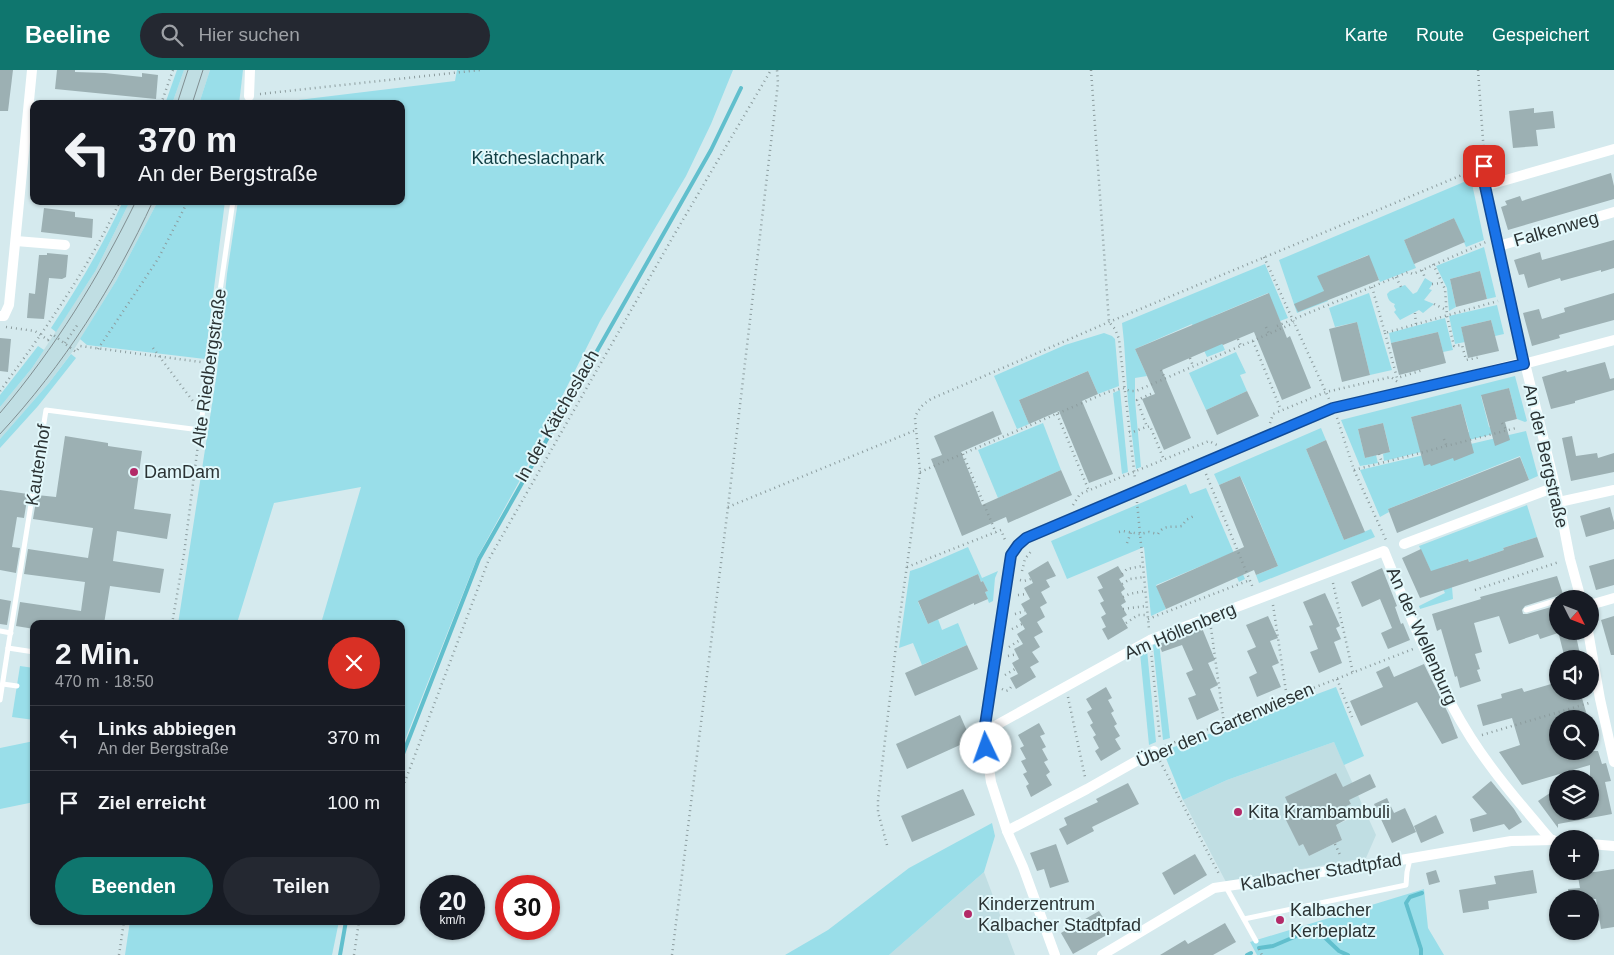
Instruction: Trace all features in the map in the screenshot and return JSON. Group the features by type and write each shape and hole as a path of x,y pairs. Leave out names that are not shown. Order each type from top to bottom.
{"street":[{"path":"31,100 32,70"},
{"path":"248,100 250,70"},
{"path":"2,316 10,305 16,241 29,144 30,119"},
{"path":"1485,186 1614,149"},
{"name":"An der Bergstraße","path":"1484,166 1485,186 1509,298 1559,502 1570,559 1579,590"},
{"name":"Falkenweg","path":"1498,246 1614,212"},
{"path":"16,241 65,245"},
{"path":"1055,955 1023,867 1007,831 991,782 984,732 1011,555 1018,545 1026,538 1333,408 1524,364 1614,340"},
{"path":"1404,544 1555,487"},
{"path":"1559,502 1614,490"},
{"name":"Am Höllenberg","path":"984,732 1150,640 1384,551"},
{"name":"An der Wellenburg","path":"1384,551 1422,646 1446,695 1471,738 1492,768 1549,834"},
{"path":"1599,602 1614,598"},
{"path":"1590,640 1600,700 1614,762"},
{"name":"Über den Gartenwiesen","path":"1007,831 1154,751"},
{"name":"Kalbacher Stadtpfad","path":"1102,955 1214,888 1511,841 1549,840"},
{"path":"1599,845 1614,846"}],"lane":[{"name":"Alte Riedbergstraße","path":"200,430 232,205"},
{"name":"Kautenhof","path":"0,700 46,410 200,430"},
{"path":"1526,610 1549,603"},
{"path":"0,631 11,633"},
{"path":"8,648 30,651"},
{"path":"3,684 17,686"},
{"path":"1244,919 1406,885 1406,872 1410,858"},
{"path":"1225,886 1256,941"}],"path":[{"path":"162,100 173,70"},
{"path":"248,100 480,70"},
{"name":"In der Kätcheslach","path":"405,781 489,560 674,235 771,70"},
{"path":"672,955 728,507 778,83 777,70"},
{"path":"1091,70 1109,322 1115,329 1119,339 1141,548"},
{"path":"887,845 878,812 878,800 896,646 920,472 916,430 917,411 931,399 1109,322 1484,166 1478,70"},
{"path":"0,391 64,302 105,232 118,205"},
{"path":"98,349 158,259 186,205"},
{"path":"1277,326 1408,272 1413,274 1486,243"},
{"path":"1264,257 1333,408 1354,470 1386,539"},
{"path":"1433,264 1445,289 1446,310 1454,346 1462,344 1466,360 1481,357 1480,355"},
{"path":"1422,270 1425,278"},
{"path":"1396,277 1401,287"},
{"path":"1432,284 1442,283"},
{"path":"1372,287 1397,378 1423,370"},
{"path":"1385,333 1509,298"},
{"path":"1434,304 1446,310"},
{"path":"1415,313 1416,324"},
{"path":"2,316 6,327 35,332 48,340 52,334 76,352 80,346 158,356 187,362 209,363"},
{"path":"65,343 78,324"},
{"path":"920,472 1108,392 1123,388 1130,391 1136,390 1294,324"},
{"path":"1266,327 1269,334"},
{"path":"1238,339 1241,346"},
{"path":"1253,341 1269,375 1281,410"},
{"path":"153,348 202,413"},
{"path":"1190,358 1194,366"},
{"path":"1162,370 1165,378"},
{"path":"1151,394 1137,400 1164,460"},
{"path":"1057,414 1089,490"},
{"path":"1502,423 1507,431"},
{"path":"1129,432 1150,426"},
{"path":"1354,470 1516,428"},
{"name":"Alte Riedbergstraße","path":"173,620 184,554 200,430"},
{"path":"728,507 916,430"},
{"path":"1444,439 1446,447"},
{"path":"963,454 996,533"},
{"path":"1379,454 1382,463"},
{"path":"1206,474 1257,599"},
{"path":"1137,504 1145,500"},
{"path":"1119,532 1140,534 1149,532 1158,534 1165,527 1175,528 1182,526 1186,520 1194,516"},
{"path":"907,567 1001,530 1005,540"},
{"path":"1127,543 1132,532"},
{"path":"1027,594 1018,595 1024,559 1033,548"},
{"path":"1475,590 1570,559"},
{"path":"1122,574 1127,569 1142,566"},
{"path":"1330,572 1353,672"},
{"path":"1122,584 1130,579 1144,577"},
{"path":"1020,580 1031,579"},
{"path":"1126,623 1138,615 1148,617 1250,580"},
{"path":"1123,597 1129,594 1145,592"},
{"path":"1272,594 1287,698"},
{"path":"1123,609 1146,606"},
{"path":"1022,624 1012,629 1015,614 1025,611"},
{"path":"1210,617 1224,723"},
{"path":"1011,638 1008,656 1017,654"},
{"path":"1009,647 1020,640"},
{"name":"Über den Gartenwiesen","path":"1154,751 1422,646"},
{"path":"1001,698 1006,666"},
{"path":"1005,675 1015,669"},
{"path":"1337,679 1352,717"},
{"path":"1002,689 1009,690 1012,684"},
{"path":"1066,687 1087,789"},
{"path":"1471,738 1600,700"},
{"path":"1154,751 1225,886"},
{"path":"1335,844 1340,856 1341,869"},
{"path":"119,955 123,925"},
{"path":"354,955 358,925"}],"shaded area":[{"path":"184,70 210,70 200,100 173,100"},
{"path":"128,205 156,205 116,281 73,351 49,383 0,439 0,407 32,368 96,270"},
{"name":"Kita Krambambuli","path":"1334,742 1376,835 1366,858 1226,882 1183,800 1227,780","holes":["1336,773 1351,804 1342,808 1347,820 1336,825 1342,840 1309,856 1303,844 1299,845 1284,814 1291,810 1286,797"]},
{"name":"Kinderzentrum Kalbacher Stadtpfad","path":"984,872 1015,955 889,955"}],"green space":[{"path":"177,70 184,70 173,100 166,100"},
{"path":"210,70 243,70 239,100 200,100"},
{"name":"Kätcheslachpark","path":"457,70 733,70 711,124 686,176 600,321 520,480 477,558 405,740 405,620 322,620 361,487 274,503 238,620 179,620 217,372 227,274 237,205 405,205 405,100 298,100 455,81"},
{"path":"1471,179 1484,240 1466,247 1454,218 1404,240 1416,268 1380,282 1368,255 1318,276 1328,301 1297,313 1279,260"},
{"path":"121,205 128,205 96,270 56,332 51,328 90,266"},
{"path":"156,205 224,205 205,359 87,345 80,339 116,281"},
{"path":"1484,247 1496,297 1487,299 1480,271 1450,279 1456,307 1449,311 1447,288 1436,266"},
{"path":"1265,264 1288,318 1280,321 1268,293 1211,317 1225,350 1207,357 1192,324 1135,349 1147,376 1135,378 1141,467 1136,469 1128,402 1122,323"},
{"path":"1425,278 1433,283 1429,289 1432,290 1424,300 1434,304 1423,313 1419,310 1400,320 1394,312 1396,310 1395,304 1388,298 1387,294 1405,285 1413,294 1417,292"},
{"path":"1369,293 1392,370 1370,375 1357,322 1335,327 1329,308"},
{"path":"1497,305 1504,334 1495,336 1491,320 1461,327 1465,342 1455,344 1449,316"},
{"path":"1445,318 1453,350 1443,352 1438,332 1391,343 1389,333"},
{"path":"1104,333 1115,339 1119,386 1098,394 1088,371 1078,375 1019,400 1029,424 1017,429 994,376 1065,345"},
{"path":"38,346 44,350 0,407 0,395"},
{"path":"1236,352 1246,373 1240,375 1247,391 1206,410 1189,373"},
{"path":"71,354 76,358 38,406 0,448 0,439 49,383"},
{"path":"1515,376 1527,421 1517,419 1509,388 1481,396 1489,427 1501,432 1449,445 1447,438 1469,432 1461,404 1411,417 1419,445 1442,447 1384,461 1383,454 1390,451 1383,423 1358,429 1365,458 1376,455 1378,463 1360,466 1341,420"},
{"path":"1120,390 1128,472 1122,474 1113,393"},
{"path":"1043,423 1061,470 998,498 978,450"},
{"path":"1321,428 1326,440 1306,449 1344,540 1371,529 1375,537 1259,583 1256,575 1278,566 1245,486 1240,476 1219,485 1214,474"},
{"path":"1526,431 1538,476 1529,480 1520,456 1388,509 1389,512 1380,517 1360,470"},
{"path":"1186,484 1190,494 1206,488 1245,579 1239,582 1227,555 1156,585 1166,609 1151,616 1144,547 1067,579 1051,541"},
{"path":"1527,505 1537,537 1469,562 1468,559 1446,566 1452,587 1453,599 1420,609 1419,606 1445,593 1439,581 1436,582 1419,546"},
{"path":"968,547 982,578 998,571 995,578 993,601 989,603 985,592 988,591 978,574 918,602 928,624 938,619 942,630 958,623 967,645 922,665 913,643 899,648 910,571"},
{"path":"1159,643 1170,738 1163,740 1153,645"},
{"path":"1147,650 1156,742 1149,745 1140,653"},
{"path":"20,666 30,667 30,719 12,717"},
{"path":"1336,687 1364,756 1344,765 1334,742 1227,780 1183,800 1163,751"},
{"path":"30,742 30,803 0,809 0,748"},
{"path":"992,823 995,836 984,872 889,955 785,955 828,930 909,868"},
{"path":"1424,889 1428,928 1444,955 1257,955 1250,942"},
{"path":"129,925 338,925 332,955 125,955"}],"building":[{"path":"0,70 13,70 8,111 0,111"},
{"path":"57,70 142,77 142,73 158,75 156,99 55,89"},
{"path":"1534,108 1534,113 1553,111 1555,128 1536,130 1538,146 1513,148 1509,111"},
{"path":"1611,173 1614,199 1508,230 1501,207 1507,205 1505,201 1520,196 1522,201"},
{"path":"44,208 75,212 75,217 93,219 92,238 41,232"},
{"path":"1454,218 1465,242 1414,264 1404,240"},
{"path":"1614,240 1614,268 1561,281 1560,278 1528,288 1524,274 1519,275 1514,260 1540,252 1542,260"},
{"path":"47,253 68,255 66,277 62,279 49,278 44,319 27,318 29,293 35,294 39,255 47,255"},
{"path":"1369,255 1379,280 1298,312 1294,304 1324,291 1317,276"},
{"path":"1480,271 1487,299 1456,307 1450,279"},
{"path":"1269,293 1287,338 1290,336 1311,388 1282,400 1254,332 1222,344 1162,370 1191,438 1164,450 1142,399 1155,394 1135,349"},
{"path":"1614,293 1614,320 1559,335 1560,338 1532,346 1523,313 1539,309 1542,319 1565,312 1564,308"},
{"path":"1491,320 1499,351 1468,358 1461,327"},
{"path":"1357,322 1370,375 1342,382 1329,329"},
{"path":"1438,332 1446,363 1399,375 1391,343"},
{"path":"0,338 11,339 8,372 0,371"},
{"path":"1605,362 1610,379 1614,378 1614,390 1551,409 1542,377"},
{"path":"1088,371 1098,394 1082,401 1113,474 1089,483 1059,411 1029,424 1019,400"},
{"path":"1509,388 1517,419 1505,422 1510,440 1495,446 1481,395"},
{"path":"1247,391 1259,416 1217,435 1206,410"},
{"path":"1461,404 1474,453 1454,461 1453,458 1431,466 1430,464 1424,466 1411,417"},
{"path":"993,411 1002,434 961,452 982,505 1061,470 1072,495 1008,523 1006,517 962,536 931,459 942,455 934,436"},
{"path":"1383,423 1390,452 1365,458 1358,429"},
{"path":"65,436 108,443 108,446 142,451 134,509 171,514 167,539 117,531 113,561 164,569 160,593 110,586 105,620 30,620 30,628 16,626 20,602 81,611 85,582 24,574 28,549 88,558 93,528 33,519 37,495 56,497"},
{"path":"1572,436 1576,456 1597,453 1598,458 1614,453 1614,472 1571,481 1562,438"},
{"path":"1326,440 1365,532 1344,540 1306,449"},
{"path":"1520,457 1529,480 1397,533 1388,509"},
{"path":"1240,476 1278,566 1256,575 1254,570 1166,609 1156,586 1244,547 1219,485"},
{"path":"0,490 28,494 24,518 17,517 12,547 20,548 16,573 0,570"},
{"path":"1610,507 1614,529 1586,537 1580,516"},
{"path":"1537,537 1544,557 1420,598 1402,558 1421,549 1431,571 1468,559 1469,562"},
{"path":"1614,559 1614,585 1596,590 1589,566"},
{"path":"1048,561 1056,576 1046,580 1050,587 1041,592 1047,603 1040,607 1045,617 1037,622 1043,632 1034,637 1040,647 1032,652 1039,662 1030,667 1036,677 1016,689 1010,678 1018,674 1012,663 1019,659 1014,649 1023,644 1017,634 1025,629 1019,619 1027,614 1021,604 1030,599 1024,588 1033,583 1028,573"},
{"path":"1118,566 1124,576 1119,579 1125,589 1121,592 1126,602 1121,605 1127,615 1122,618 1128,628 1108,640 1102,629 1106,627 1101,617 1106,614 1100,603 1104,601 1098,590 1103,588 1097,577"},
{"path":"1382,568 1397,606 1395,607 1401,624 1403,623 1410,640 1388,649 1381,633 1392,628 1380,599 1362,607 1351,582"},
{"path":"978,574 988,591 985,592 988,599 974,605 974,603 928,624 918,601"},
{"path":"1557,576 1562,590 1549,590 1549,598 1525,606 1522,610 1523,614 1527,614 1549,608 1549,636 1540,639 1538,634 1509,644 1499,616 1474,623 1482,652 1475,654 1480,669 1477,670 1481,681 1460,688 1441,629 1437,631 1432,614 1481,599 1480,597"},
{"path":"1325,593 1340,626 1336,628 1341,639 1334,642 1342,663 1319,673 1310,652 1318,649 1309,626 1313,625 1303,602"},
{"path":"0,599 11,601 7,625 0,624"},
{"path":"1268,616 1278,638 1270,641 1279,663 1272,666 1281,687 1257,697 1249,677 1257,673 1247,651 1256,647 1246,625"},
{"path":"1614,616 1614,655 1611,655 1601,620"},
{"path":"1202,628 1215,660 1208,663 1218,685 1210,689 1219,710 1197,720 1188,698 1196,695 1186,673 1193,670 1182,645 1162,652 1159,644"},
{"path":"1560,640 1577,640 1579,650 1563,650"},
{"path":"967,645 978,669 915,696 905,673"},
{"path":"1424,664 1458,738 1442,744 1417,702 1361,726 1350,701 1383,687 1376,672 1389,666 1394,677"},
{"path":"1549,685 1549,700 1583,700 1585,710 1549,710 1549,760 1599,760 1599,754 1602,764 1606,763 1611,781 1605,782 1612,814 1599,816 1599,770 1590,770 1590,765 1573,770 1549,770 1549,777 1522,785 1499,752 1520,745 1512,718 1483,726 1477,705 1502,698 1501,694 1522,688 1524,692"},
{"path":"1106,687 1112,698 1108,700 1114,711 1111,713 1117,724 1114,726 1120,736 1115,739 1121,749 1101,761 1095,751 1099,748 1093,737 1096,735 1090,725 1093,723 1087,712 1092,709 1086,699"},
{"path":"960,715 971,740 907,769 896,744"},
{"path":"1039,723 1045,734 1040,736 1046,747 1042,749 1048,760 1044,762 1050,772 1046,775 1052,785 1031,797 1026,786 1029,784 1023,774 1027,772 1021,761 1026,759 1020,748 1024,746 1018,735"},
{"path":"1336,773 1343,787 1370,774 1376,787 1349,800 1351,804 1342,808 1347,819 1336,825 1342,840 1309,856 1303,844 1299,846 1283,814 1291,810 1285,797"},
{"path":"1491,781 1522,822 1509,830 1504,824 1473,832 1470,819 1487,814 1472,797"},
{"path":"1128,783 1139,804 1092,827 1094,831 1067,845 1059,829 1067,825 1064,818 1098,802 1096,799"},
{"path":"963,789 975,815 912,842 901,816"},
{"path":"1549,794 1549,816 1538,801"},
{"path":"1387,798 1394,813 1405,808 1416,832 1392,843 1374,804"},
{"path":"1436,815 1444,833 1421,843 1414,826"},
{"path":"1552,820 1580,820 1558,824 1558,828"},
{"path":"1056,844 1069,882 1050,888 1044,869 1037,871 1030,853"},
{"path":"1195,854 1207,875 1174,895 1162,873"},
{"path":"1614,869 1614,927 1601,929 1599,890 1568,889 1580,888 1579,880 1599,880 1599,871"},
{"path":"1436,870 1440,882 1429,885 1426,873"},
{"path":"1533,870 1537,893 1488,901 1489,909 1463,913 1459,890 1496,884 1494,876"},
{"path":"1099,911 1112,932 1073,954 1061,933"},
{"path":"1225,923 1236,942 1213,955 1160,955 1185,940 1188,944"}],"waterway":[{"path":"405,749 479,559 711,150 741,88"},
{"path":"1421,955 1421,949 1406,903 1410,897 1422,893"},
{"path":"340,955 345,925"},
{"path":"1259,948 1273,946 1306,932 1319,932 1339,951 1348,955"},
{"path":"1247,955 1251,953"}],"tram line":[{"path":"178,100 188,70"},
{"path":"193,100 203,70"},
{"path":"0,413 39,363 75,311 107,257 134,205"},
{"path":"0,434 45,380 86,324 122,264 151,205"}],"place":[{"name":"DamDam","path":"134,472"},
{"name":"Kita Krambambuli","path":"1238,812"},
{"name":"Kinderzentrum Kalbacher Stadtpfad","path":"968,914"},
{"name":"Kalbacher Kerbeplatz","path":"1280,920"}],"route":[{"path":"986,748 984,732 1011,555 1026,538 1333,408 1390,396 1516,364 1524,364 1485,186 1484,166"}]}
